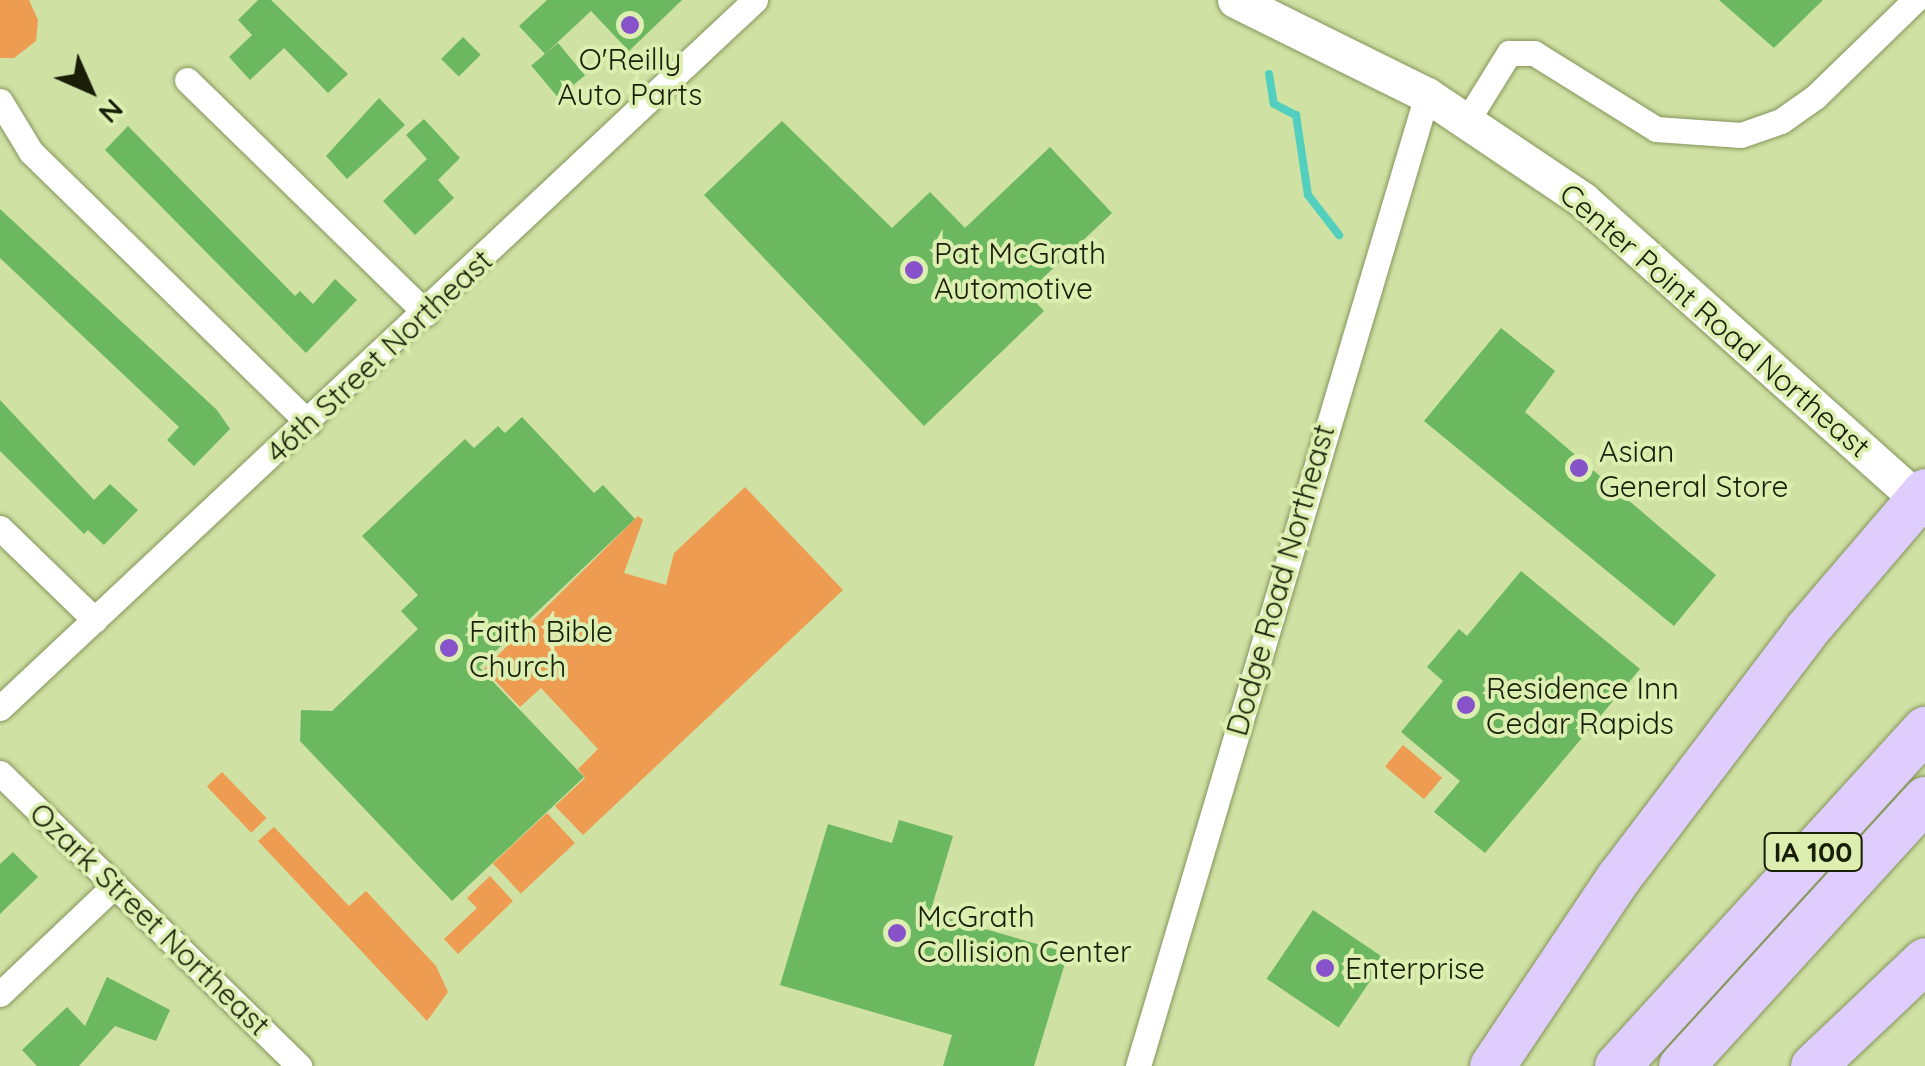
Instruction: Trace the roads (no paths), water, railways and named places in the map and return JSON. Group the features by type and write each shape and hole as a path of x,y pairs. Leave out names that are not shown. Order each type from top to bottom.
{"highway":[{"path":"1492,1066 1618,878 1806,630 1923,498"},
{"name":"IA 100","path":"1617,1066 1925,729"},
{"name":"IA 100","path":"1680,1066 1925,799"},
{"path":"1813,1066 1925,960"}],"main road":[{"name":"Center Point Road Northeast","path":"1235,0 1468,119 1652,257 1923,498"}],"street":[{"name":"46th Street Northeast","path":"0,708 426,314 755,0"},
{"path":"1468,119 1508,53 1534,53 1656,129 1741,135 1781,121 1815,97 1915,0"},
{"path":"187,80 426,314"},
{"name":"Dodge Road Northeast","path":"1138,1066 1427,95"},
{"path":"0,101 32,152 309,423"},
{"path":"0,528 95,620"},
{"name":"Ozark Street Northeast","path":"0,773 299,1066"},
{"path":"0,994 115,885"}],"waterway":[{"path":"1269,74 1274,104 1296,115 1308,195 1339,235"}],"place":[{"name":"O'Reilly Auto Parts","path":"630,25"},
{"name":"Pat McGrath Automotive","path":"914,270"},
{"name":"Asian General Store","path":"1579,468"},
{"name":"Faith Bible Church","path":"449,648"},
{"name":"Residence Inn Cedar Rapids","path":"1466,705"},
{"name":"McGrath Collision Center","path":"897,933"},
{"name":"Enterprise","path":"1325,968"}]}
